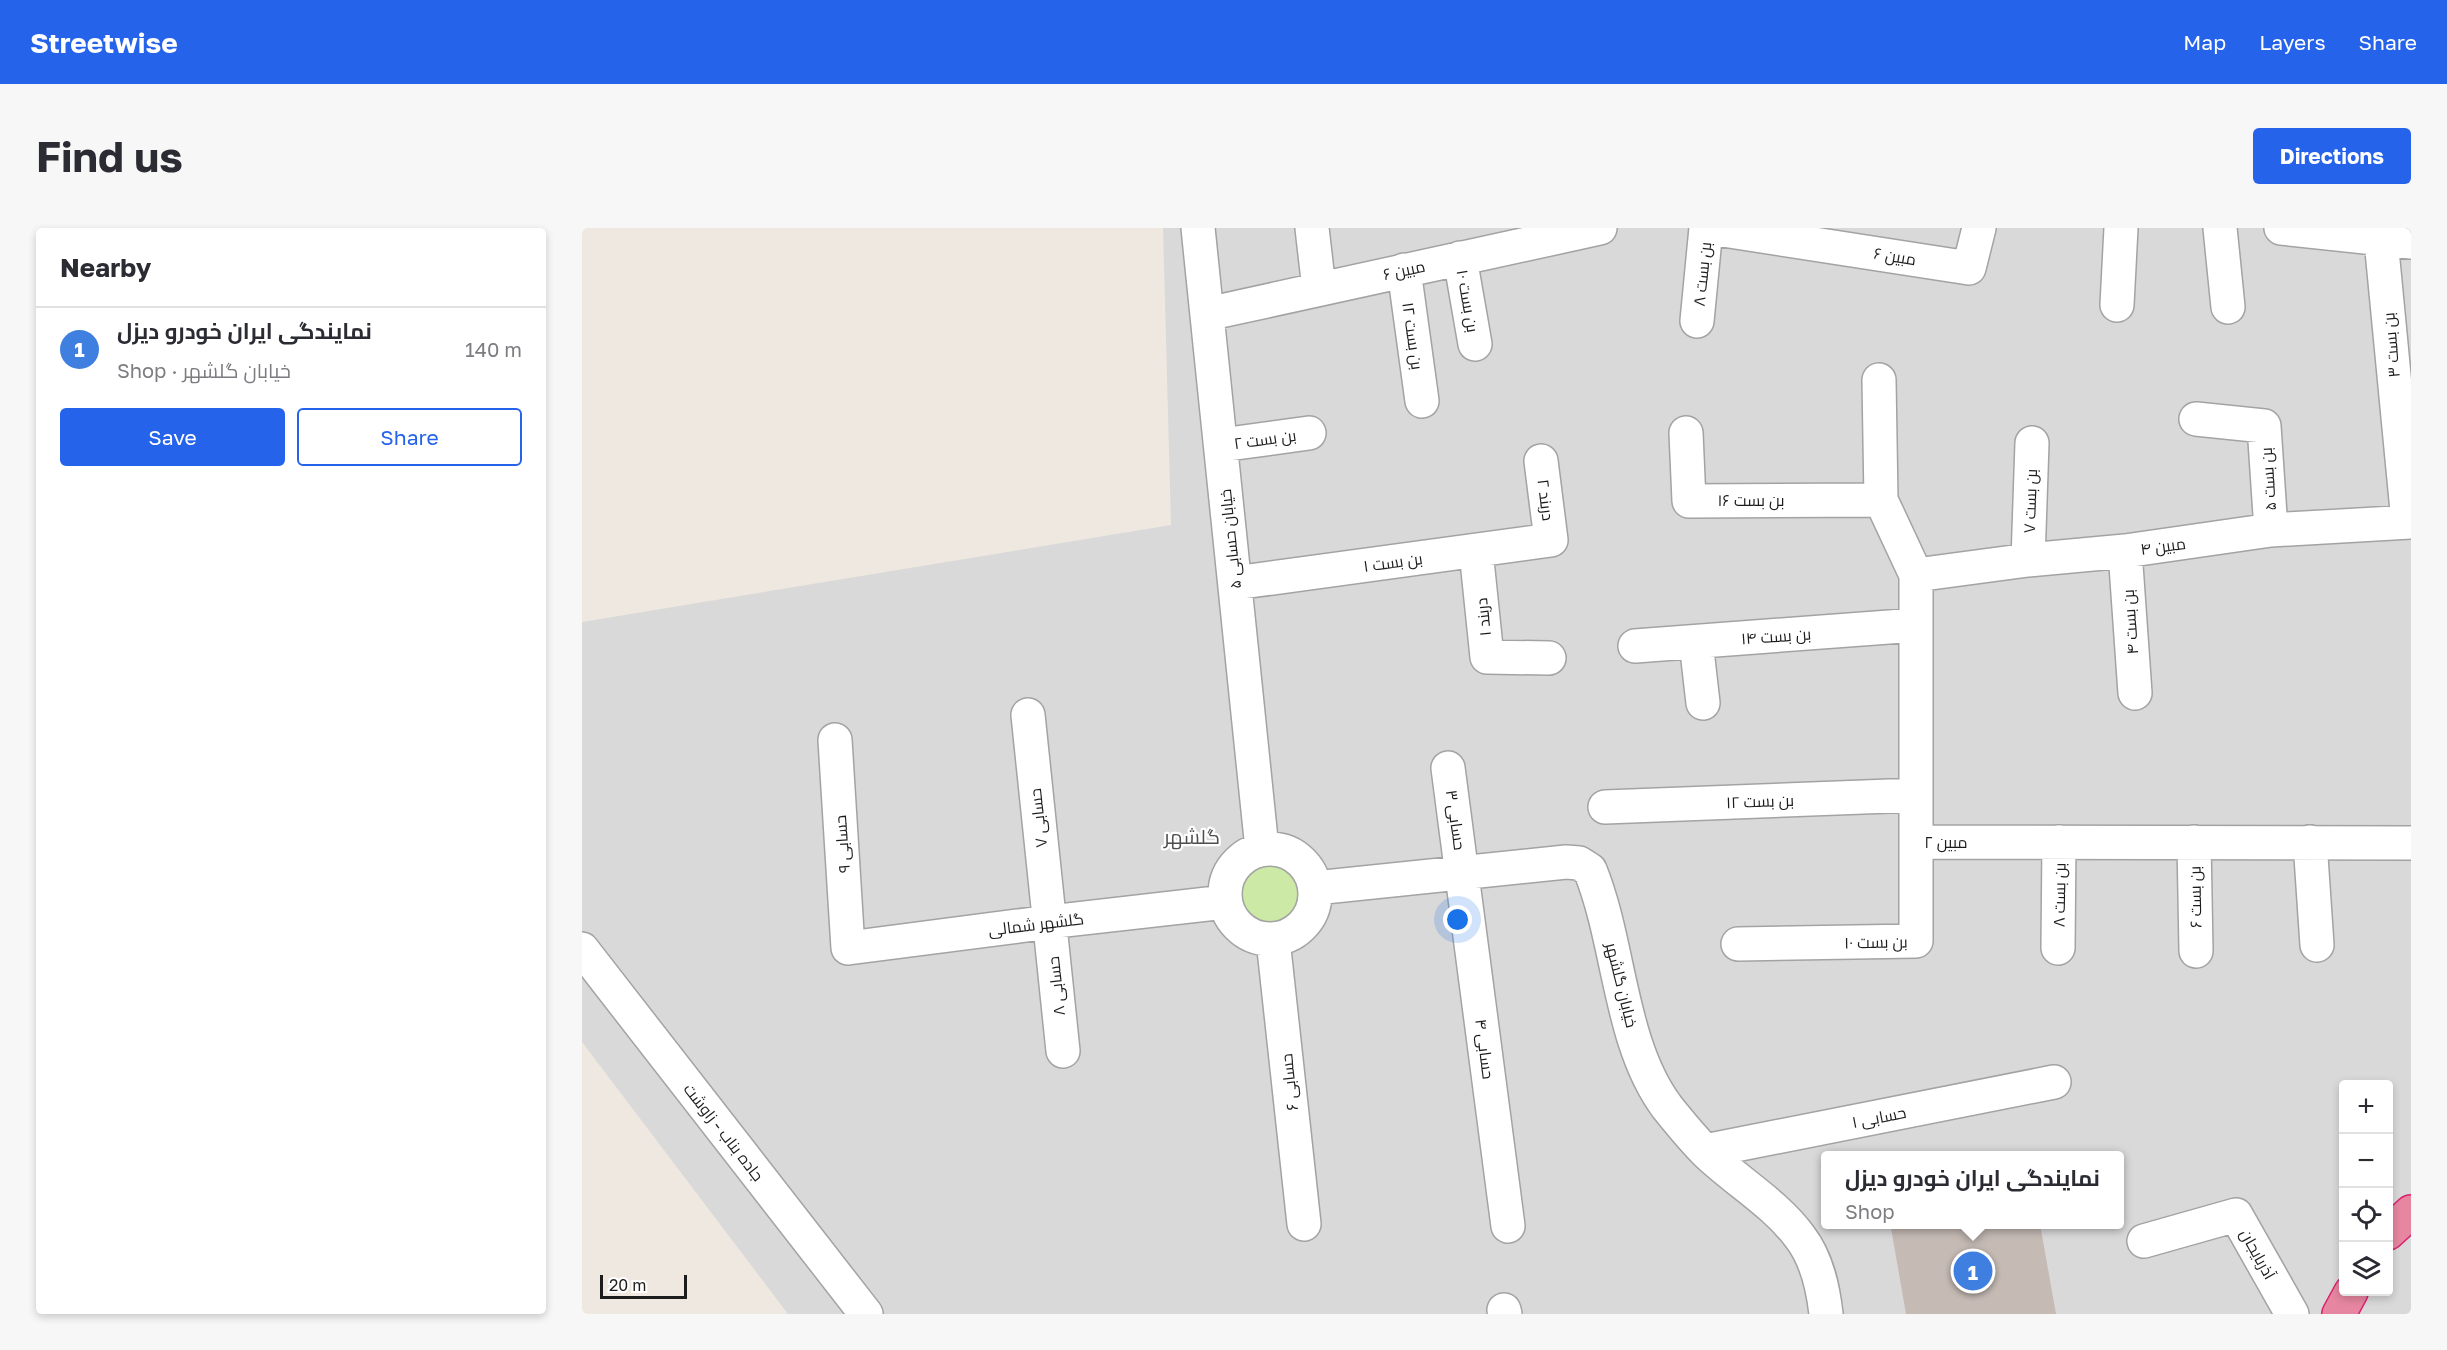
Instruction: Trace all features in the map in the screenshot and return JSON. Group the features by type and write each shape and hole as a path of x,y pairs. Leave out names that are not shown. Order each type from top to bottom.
{"highway":[{"path":"2393,1228 2411,1212"},
{"path":"2339,1314 2349,1296"},
{"path":"2344,1314 2350,1296"}],"street":[{"name":"خیابان حسابی ۵","path":"1198,228 1262,849"},
{"path":"1312,228 1319,289"},
{"name":"مبین ۶","path":"1207,314 1404,270 1479,246 1600,228"},
{"name":"مبین ۶","path":"1708,228 1969,268 1979,228"},
{"name":"بن بست ۸","path":"1697,321 1708,228"},
{"path":"2117,305 2121,228"},
{"path":"2220,228 2228,308"},
{"path":"2281,228 2396,241"},
{"name":"بن بست ۳","path":"2396,241 2410,521"},
{"name":"بن بست ۱۰","path":"1475,344 1479,246"},
{"name":"بن بست ۱۲","path":"1404,270 1422,401"},
{"name":"مبین ۲","path":"1879,380 1881,500 1916,575 1916,842 2411,843"},
{"name":"بن بست ۵","path":"2196,419 2264,426 2271,530"},
{"name":"بن بست ۲","path":"1221,445 1309,433"},
{"name":"بن بست ۱۶","path":"1686,433 1689,501 1881,500"},
{"name":"بن بست ۷","path":"2028,560 2032,442"},
{"name":"دربند ۲","path":"1541,460 1551,540"},
{"name":"مبین ۴","path":"1916,575 2028,560 2125,551 2271,530 2410,521"},
{"name":"بن بست ۱","path":"1235,583 1551,540"},
{"name":"دربند ۱","path":"1476,551 1487,657 1549,658"},
{"name":"بن بست ۴","path":"2125,551 2135,693"},
{"name":"بن بست ۱۴","path":"1635,646 1916,625"},
{"path":"1696,642 1703,703"},
{"name":"حسابی ۷","path":"1028,715 1049,922"},
{"name":"حسابی ۹","path":"835,740 848,948"},
{"name":"حسابی ۳","path":"1448,768 1463,873"},
{"name":"بن بست ۱۲","path":"1605,807 1916,795"},
{"name":"بن بست ۱۰","path":"1738,944 1916,942 1916,842"},
{"name":"بن بست ۸","path":"2058,948 2059,842"},
{"name":"بن بست ۶","path":"2194,842 2196,951"},
{"path":"2310,842 2317,945"},
{"path":"1262,849 1277,849 1302,862 1315,888 1315,903 1309,917 1288,937 1273,940 1260,939 1247,934 1229,915 1225,902 1224,888 1229,874 1243,858 1262,849"},
{"name":"خیابان گلشهر","path":"1315,888 1566,862 1579,862 1590,870 1637,1047 1651,1078 1666,1106 1705,1151 1800,1236 1819,1273 1826,1314"},
{"name":"حسابی ۴","path":"1463,873 1508,1226"},
{"name":"گلشهر شمالی","path":"848,948 1225,902"},
{"name":"حسابی ۸","path":"1049,922 1063,1051"},
{"name":"حسابی ۶","path":"1273,940 1305,1224"},
{"name":"جاده بناب - زاوشت","path":"582,949 866,1314"},
{"name":"حسابی ۱","path":"1705,1151 2054,1082"},
{"name":"آذربایجان","path":"2144,1241 2236,1215 2292,1314"}],"shaded area":[{"path":"1163,228 2411,228 2411,1314 788,1314 582,1042 582,622 1171,525"}],"green space":[{"path":"1264,864 1276,864 1287,869 1295,877 1300,894 1298,906 1287,919 1276,924 1264,924 1253,919 1245,911 1240,900 1240,888 1245,877 1253,869"}],"building":[{"path":"1891,1229 2041,1229 2056,1314 1906,1314"}],"place":[{"name":"نمایندگی ایران خودرو دیزل","path":"1973,1271"}],"district":[{"name":"گلشهر","path":"1192,837"}]}
